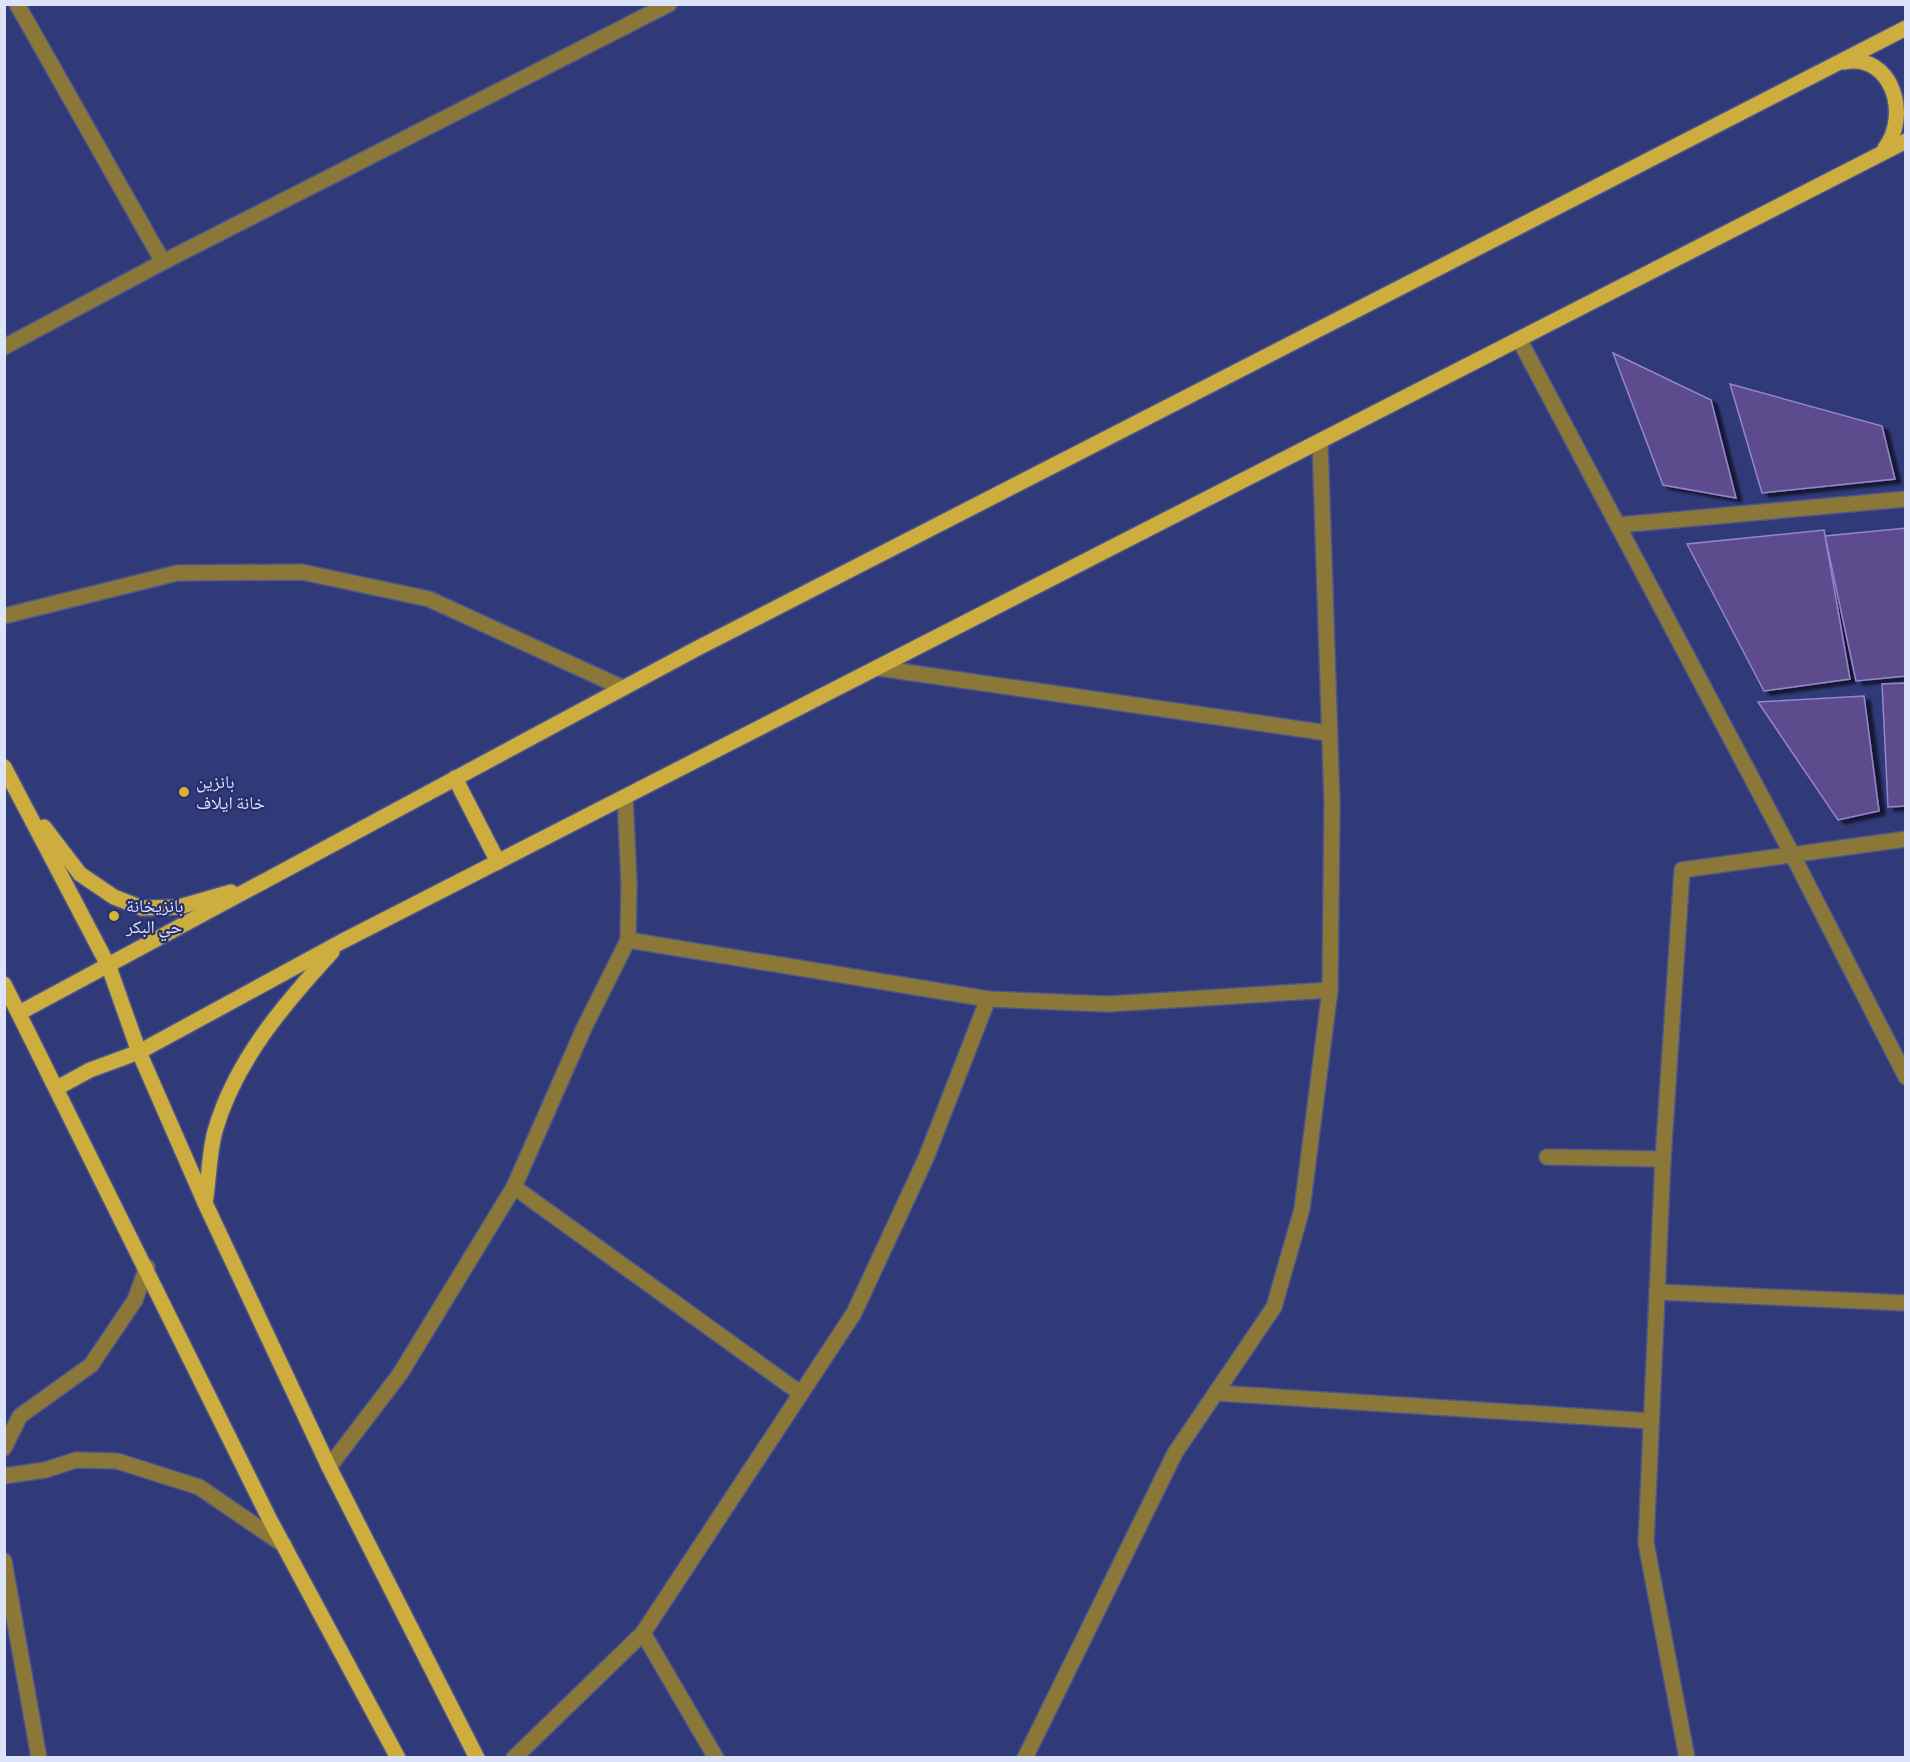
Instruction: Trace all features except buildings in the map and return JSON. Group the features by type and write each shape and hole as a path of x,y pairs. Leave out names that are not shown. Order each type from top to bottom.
{"main road":[{"path":"19,1013 110,967 260,883 623,688 1905,28"},
{"path":"1833,64 1863,62 1889,77 1897,90 1902,104 1902,120 1897,134 1876,156"},
{"path":"57,1088 90,1070 139,1052 341,942 1905,141"},
{"path":"4,767 110,967 139,1052 205,1203 328,1467 477,1758"},
{"path":"455,778 498,862"},
{"path":"19,795 80,874 114,897 142,908 179,908 260,883"},
{"path":"205,1203 215,1132 232,1086 288,999 341,942"},
{"path":"4,984 284,1545 398,1758"}],"street":[{"path":"17,4 163,262"},
{"path":"4,347 163,262 669,4"},
{"path":"1519,339 1792,854 1905,1077"},
{"path":"1025,1758 1175,1453 1274,1307 1302,1209 1330,990 1332,803 1320,441"},
{"path":"1618,525 1905,499"},
{"path":"4,616 177,573 302,572 429,599 623,688"},
{"path":"878,668 1328,733"},
{"path":"328,1467 400,1374 514,1187 584,1028 628,940 626,797"},
{"path":"1687,1758 1646,1543 1663,1159 1682,870 1905,839"},
{"path":"628,940 988,999 1108,1004 1330,990"},
{"path":"514,1758 643,1633 854,1313 926,1158 988,999"},
{"path":"1547,1157 1663,1159"},
{"path":"514,1187 800,1393"},
{"path":"4,1448 20,1416 92,1365 135,1300 147,1267"},
{"path":"1657,1292 1905,1303"},
{"path":"1216,1393 1651,1421"},
{"path":"4,1476 45,1470 76,1460 117,1461 199,1487 284,1545"},
{"path":"4,1561 39,1758"},
{"path":"643,1633 716,1758"}],"place":[{"name":"بانزين خانة ايلاف","path":"184,792"},
{"name":"بانزيخانة حي البكر","path":"114,916"}]}
